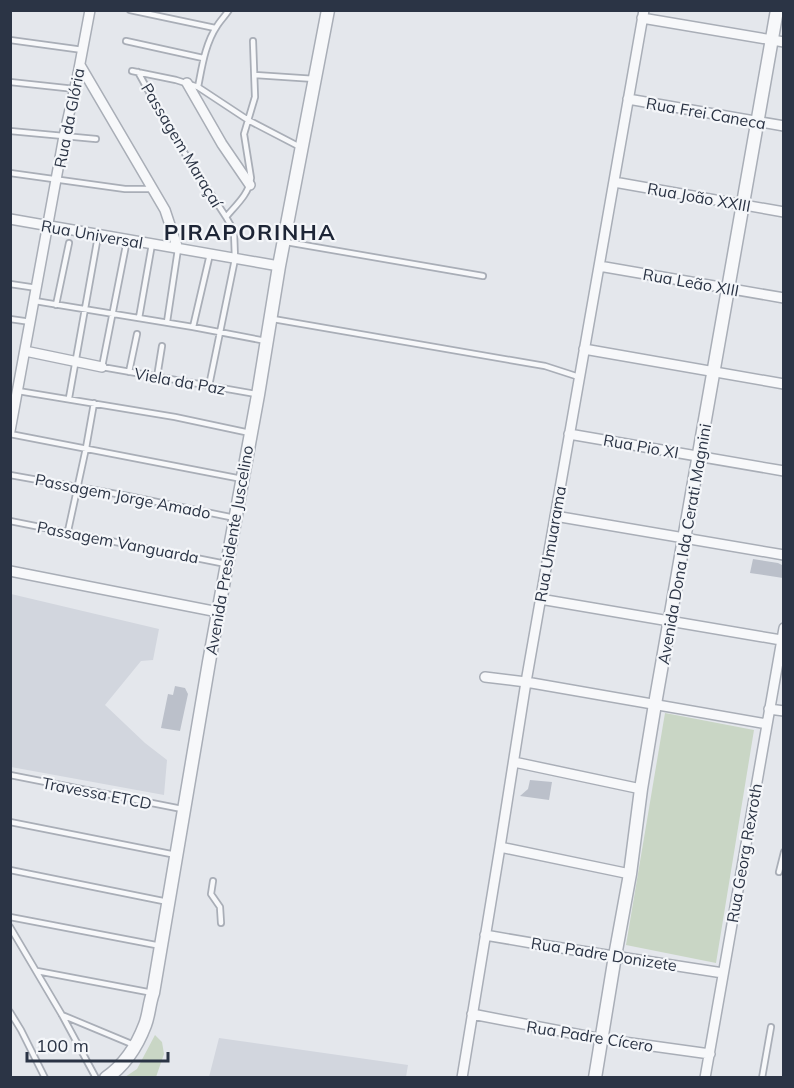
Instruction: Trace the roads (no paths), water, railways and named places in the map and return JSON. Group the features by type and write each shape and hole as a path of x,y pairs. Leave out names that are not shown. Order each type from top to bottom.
{"street":[{"name":"Rua da Glória","path":"10,433 64,136 90,10"},
{"name":"Avenida Presidente Juscelino","path":"106,1077 114,1073 132,1052 145,1026 153,993 279,266 328,10"},
{"name":"Avenida Dona Ida Cerati Magnini","path":"595,1077 630,874 641,789 743,205 758,122 778,41 777,10"},
{"path":"643,14 778,41"},
{"name":"Rua Umuarama","path":"462,1077 540,599 643,14"},
{"path":"80,65 165,210 178,249"},
{"path":"187,83 222,144 250,185"},
{"name":"Rua Frei Caneca","path":"628,99 783,126"},
{"name":"Rua João XXIII","path":"614,182 783,212"},
{"name":"Rua Universal","path":"10,219 279,266"},
{"name":"Rua Leão XIII","path":"599,266 783,298"},
{"path":"584,349 783,384"},
{"path":"25,351 102,367"},
{"path":"10,370 21,372"},
{"name":"Rua Pio XI","path":"569,434 783,471"},
{"path":"555,516 783,555"},
{"path":"10,571 218,612"},
{"path":"540,599 781,640"},
{"name":"Rua Georg Rexroth","path":"705,1077 783,628"},
{"path":"485,676 767,724"},
{"path":"769,709 783,711"},
{"path":"513,762 641,789"},
{"path":"501,847 630,874"},
{"name":"Rua Padre Donizete","path":"485,935 723,973"},
{"name":"Rua Padre Cícero","path":"472,1014 602,1040 710,1054"}],"lane":[{"path":"130,10 215,28"},
{"path":"198,87 203,58 215,28 229,10"},
{"path":"10,40 83,50"},
{"path":"126,41 203,58"},
{"path":"226,217 250,185 244,134 255,97 253,41"},
{"path":"132,71 198,87 248,120 301,148"},
{"name":"Passagem Maraçaí","path":"138,72 171,132 234,231 235,259 209,386"},
{"path":"255,75 315,79"},
{"path":"10,82 75,89"},
{"path":"10,131 96,139"},
{"path":"10,173 126,189 153,189"},
{"path":"69,398 98,235"},
{"path":"102,367 127,240"},
{"path":"284,242 483,276"},
{"path":"56,304 69,243"},
{"path":"139,318 152,244"},
{"path":"167,322 178,249"},
{"path":"193,327 210,254"},
{"path":"10,284 37,288"},
{"path":"35,301 167,322 266,341"},
{"path":"270,318 545,366 579,377"},
{"path":"10,319 31,322"},
{"path":"129,372 137,334"},
{"path":"157,376 162,346"},
{"name":"Viela da Paz","path":"102,367 258,394"},
{"path":"18,391 175,417 250,433"},
{"path":"68,531 94,403"},
{"path":"10,433 242,479"},
{"name":"Passagem Jorge Amado","path":"10,475 235,518"},
{"name":"Passagem Vanguarda","path":"10,520 226,564"},
{"name":"Travessa ETCD","path":"10,776 184,810"},
{"path":"10,822 176,855"},
{"path":"779,872 783,852"},
{"path":"10,870 168,902"},
{"path":"213,881 211,894 220,907 221,924"},
{"path":"10,917 161,946"},
{"path":"10,927 96,1077"},
{"path":"37,971 153,993"},
{"path":"10,1012 45,1077"},
{"path":"62,1015 135,1045"},
{"path":"762,1077 771,1027"}],"district":[{"name":"PIRAPORINHA","path":"250,232"}]}
